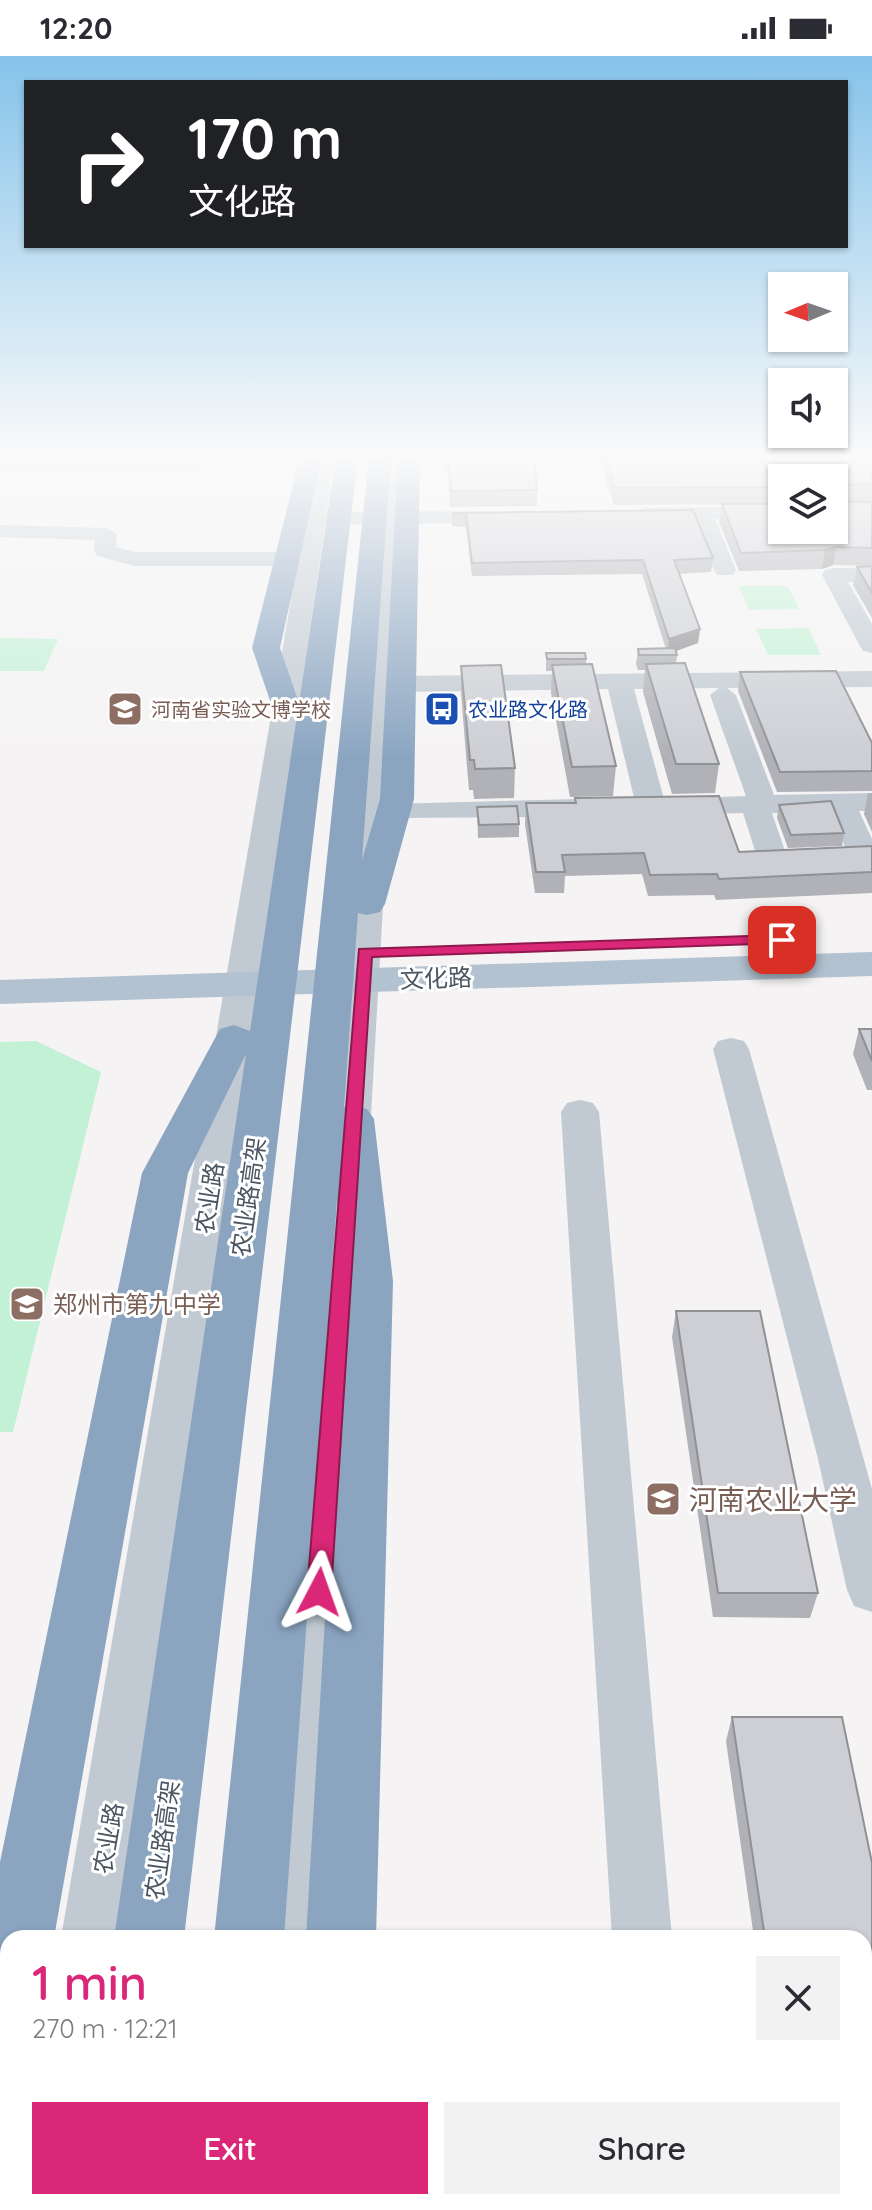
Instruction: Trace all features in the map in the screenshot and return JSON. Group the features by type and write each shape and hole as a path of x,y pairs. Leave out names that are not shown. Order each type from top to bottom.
{"highway":[{"name":"农业路高架","path":"150,1930 315,558"},
{"path":"250,1930 387,558"},
{"path":"367,904 396,805 399,558"},
{"path":"285,706 266,648 287,559"},
{"path":"21,1930 165,1173 234,1038"},
{"path":"341,1930 369,1281 352,1119"}],"main road":[{"name":"文化路","path":"363,967 872,937"},
{"name":"文化路","path":"0,964 244,970 872,964"},
{"name":"文化路","path":"0,992 244,970"}],"street":[{"path":"129,558 287,559"},
{"name":"农业路","path":"92,1930 309,558"},
{"path":"295,1930 392,558"},
{"path":"720,558 725,570"},
{"path":"872,575 833,575 872,646"},
{"path":"383,684 872,679"},
{"path":"619,682 651,806"},
{"path":"723,695 759,804 773,860 865,858 841,802"},
{"path":"396,805 613,807 872,802"},
{"path":"731,1049 856,1459 872,1590"},
{"path":"580,1112 641,1930"}],"green space":[{"path":"739,586 788,586 799,609 749,610"},
{"path":"808,628 821,655 768,655 756,629"},
{"path":"0,638 58,639 44,671 0,671"},
{"name":"郑州市第九中学","path":"36,1041 101,1072 13,1432 0,1432 0,1042"}],"building":[{"path":"471,558 713,558 674,560 700,629 669,639 643,560 472,563"},
{"path":"872,566 872,593 857,567"},
{"path":"675,648 677,655 639,655 638,649"},
{"path":"546,653 585,653 586,659 547,659"},
{"path":"685,663 719,764 676,764 646,664"},
{"path":"592,664 616,766 572,767 552,665"},
{"path":"501,665 515,768 475,769 474,760 470,760 461,666"},
{"path":"836,671 872,743 872,771 780,772 740,672"},
{"path":"719,796 739,852 872,846 872,872 719,879 717,874 650,875 644,853 562,855 565,872 536,872 526,803 576,803 575,798"},
{"path":"831,801 844,833 791,835 779,805"},
{"path":"517,806 519,824 479,825 477,807"},
{"path":"859,1029 872,1029 872,1061"},
{"path":"676,1311 760,1311 818,1593 718,1593"},
{"path":"732,1717 842,1717 872,1863 872,1930 764,1930"}],"place":[{"name":"河南省实验文博学校","path":"125,709"},
{"name":"农业路文化路","path":"442,709"},
{"name":"郑州市第九中学","path":"27,1304"},
{"name":"河南农业大学","path":"663,1499"}],"route":[{"path":"319,1592 364,953 782,940"}]}
